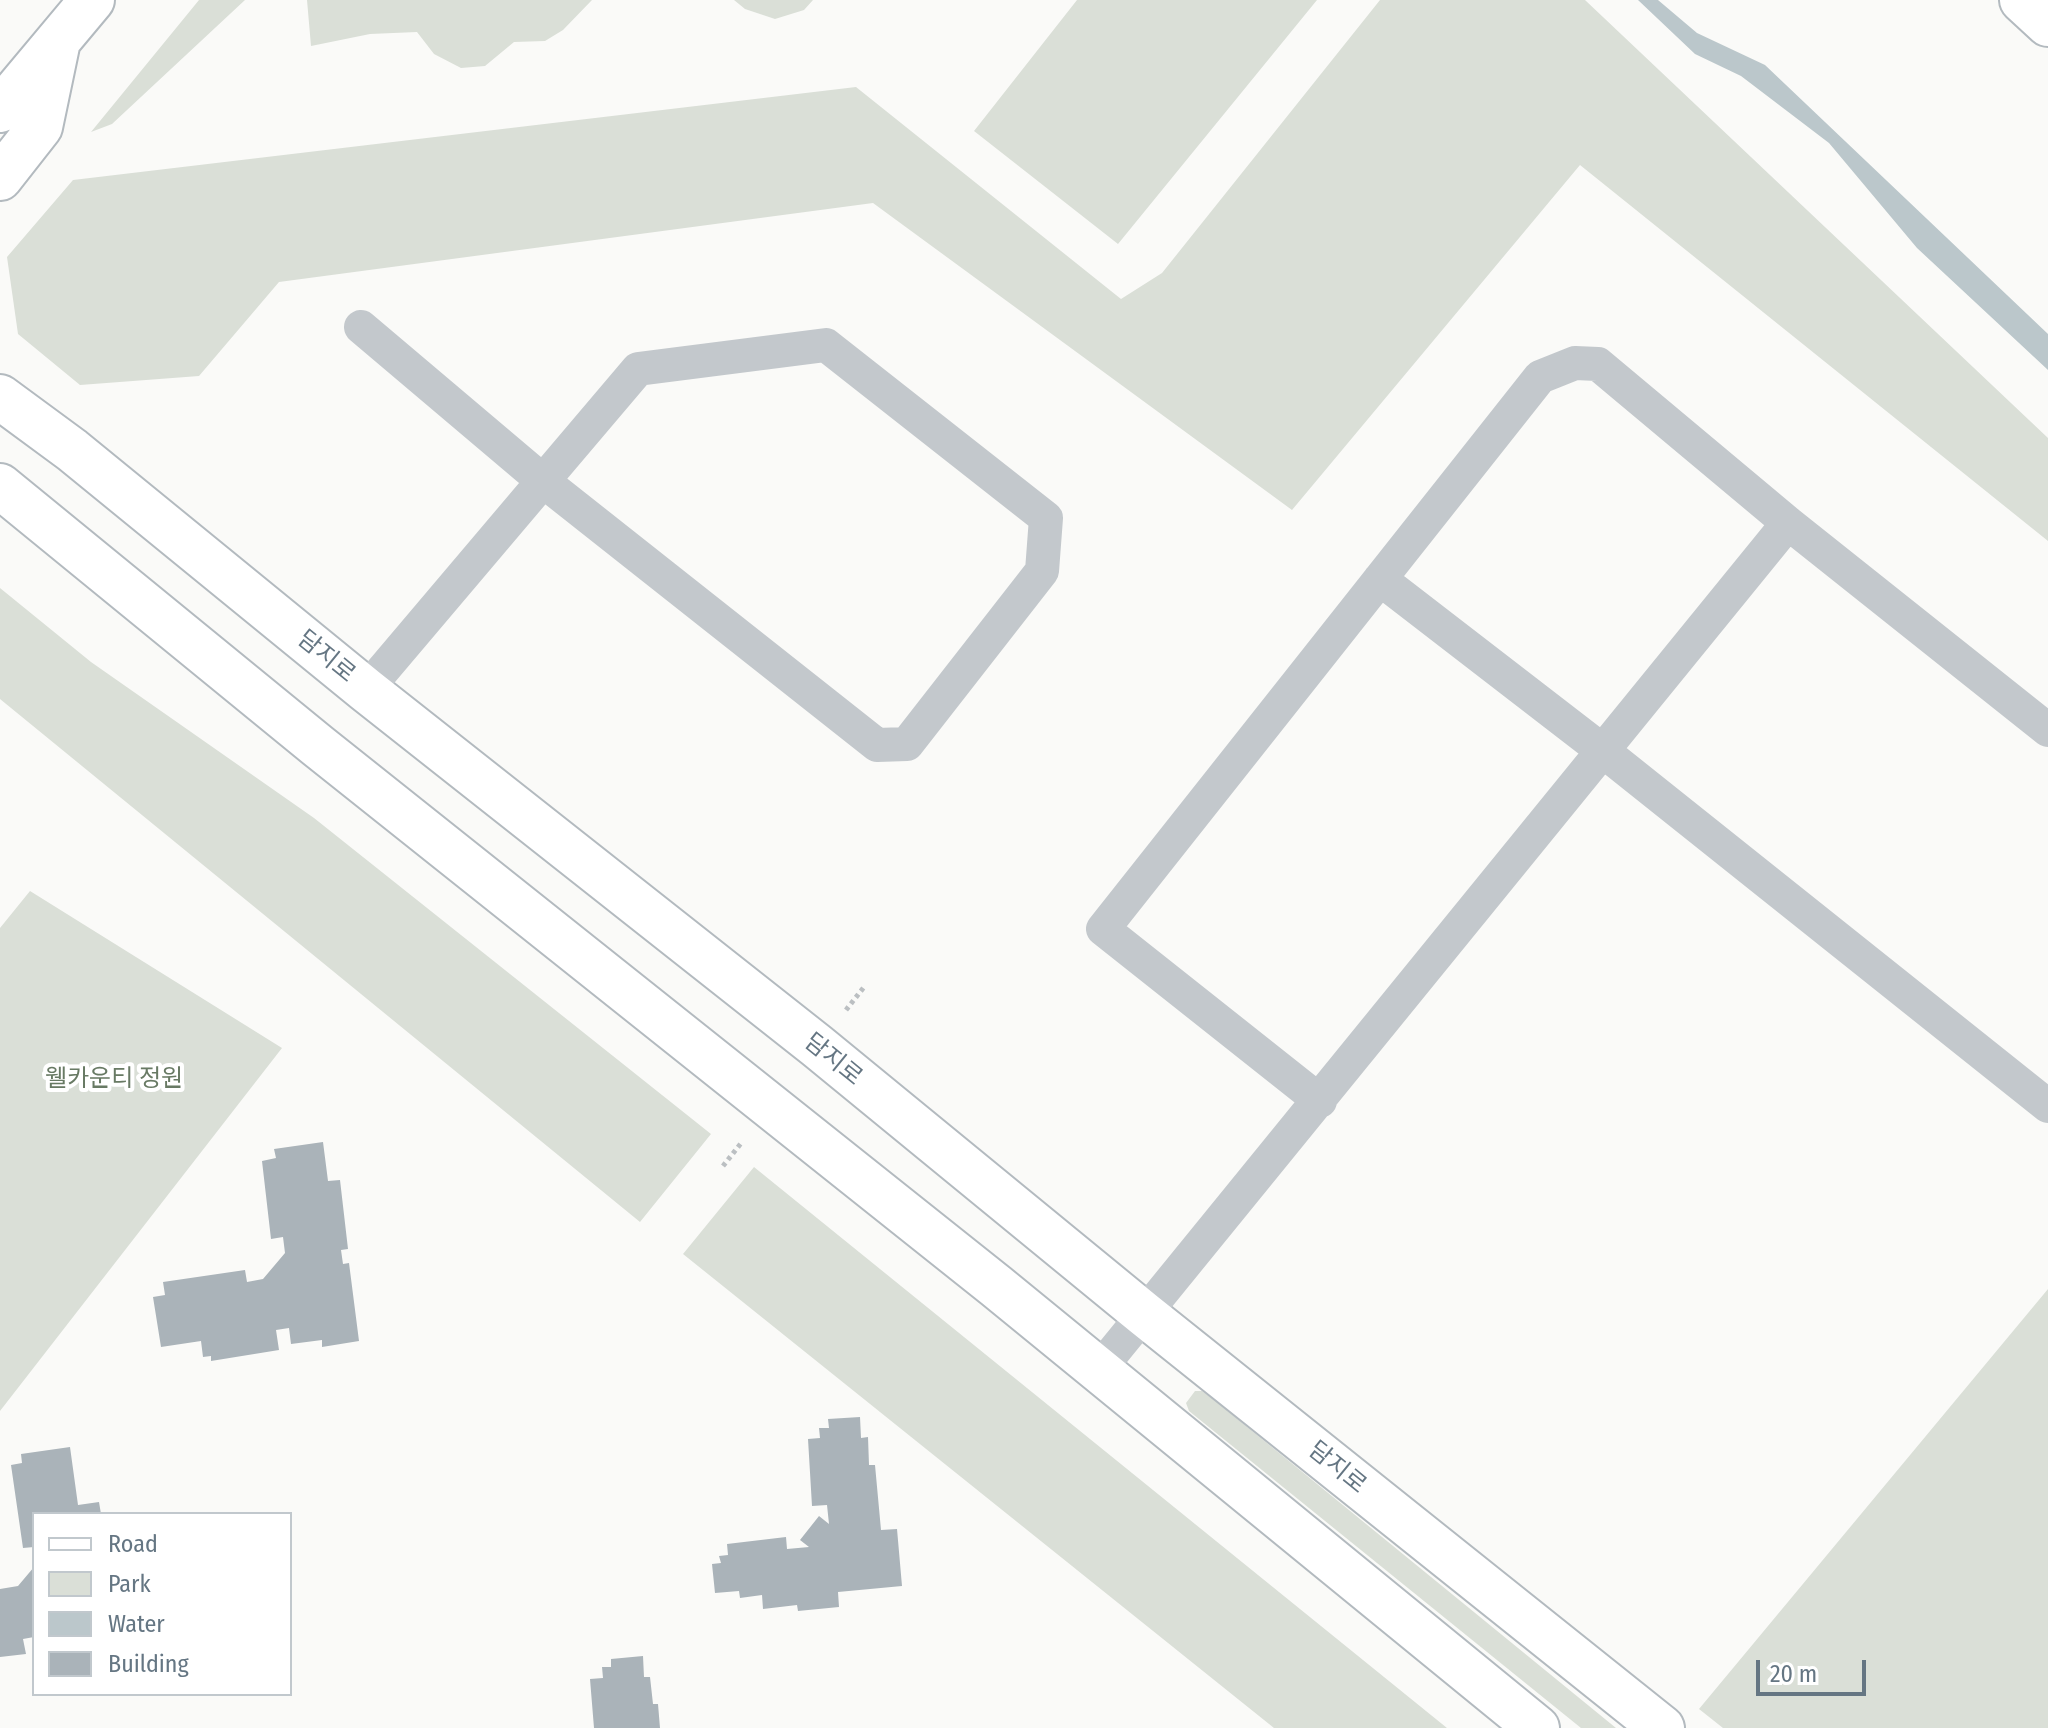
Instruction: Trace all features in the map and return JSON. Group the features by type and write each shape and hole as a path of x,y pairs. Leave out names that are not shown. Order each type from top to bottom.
{"street":[{"path":"0,110 92,0"},
{"path":"2022,0 2048,24"},
{"path":"0,178 40,127 58,41"},
{"path":"361,327 543,481 877,745 907,744 1042,571 1046,518 826,345 638,369 543,481 366,690"},
{"path":"1320,1101 1103,929 1540,377 1575,363 1598,364 1788,523 2048,730"},
{"path":"0,379 11,395 72,450"},
{"name":"담지로","path":"0,397 72,450 366,690 817,1046 1144,1314 1662,1728"},
{"path":"0,417 72,450"},
{"path":"5,491 440,844 996,1286 1097,1372 1537,1728"},
{"path":"1097,1372 1788,523"},
{"path":"1380,579 1603,751 2048,1106"}],"path":[{"path":"846,1010 864,987"},
{"path":"723,1166 742,1142"}],"green space":[{"path":"199,0 245,0 112,124 91,132"},
{"path":"307,0 592,0 563,30 545,41 514,42 485,66 461,68 434,54 417,32 370,34 311,46"},
{"path":"734,0 813,0 804,10 775,19 745,9"},
{"path":"1077,0 1317,0 1118,244 974,131"},
{"path":"1380,0 1585,0 2048,438 2048,541 1580,165 1292,510 873,203 279,282 199,376 80,385 18,334 7,257 73,180 856,87 1121,299 1162,273"},
{"path":"0,588 91,662 314,818 711,1134 640,1222 0,699"},
{"name":"웰카운티 정원","path":"30,891 282,1048 0,1411 0,928"},
{"path":"754,1167 1447,1728 1274,1728 683,1254"},
{"path":"2048,1289 2048,1728 1723,1728 1699,1709"},
{"path":"1195,1391 1202,1391 1213,1399 1616,1728 1581,1728 1189,1411 1186,1403"}],"water":[{"path":"1638,0 1658,0 1697,33 1765,65 2048,334 2048,370 1917,248 1829,143 1741,76 1695,54"}],"building":[{"path":"323,1142 328,1181 340,1180 348,1249 341,1250 343,1264 349,1263 359,1341 322,1347 322,1340 291,1344 289,1328 276,1330 279,1350 211,1361 211,1356 203,1357 201,1341 161,1347 153,1297 165,1295 163,1282 245,1270 247,1282 263,1279 285,1253 283,1237 271,1239 262,1161 276,1158 274,1149"},
{"path":"860,1417 861,1438 868,1437 869,1465 875,1465 881,1530 897,1529 902,1586 838,1592 839,1607 798,1611 797,1605 763,1609 762,1595 740,1598 739,1591 715,1593 712,1564 721,1563 719,1556 728,1555 727,1544 786,1537 787,1549 809,1547 800,1540 819,1516 829,1524 827,1505 812,1506 808,1439 820,1438 819,1428 829,1428 828,1419"},
{"path":"70,1447 78,1505 99,1502 101,1512 32,1512 32,1547 23,1548 11,1465 22,1463 21,1454"},
{"path":"32,1569 32,1637 23,1639 26,1654 0,1657 0,1589 18,1586"},
{"path":"643,1656 644,1677 650,1677 653,1704 658,1704 660,1728 594,1728 590,1679 603,1678 602,1667 611,1667 611,1659"}]}
